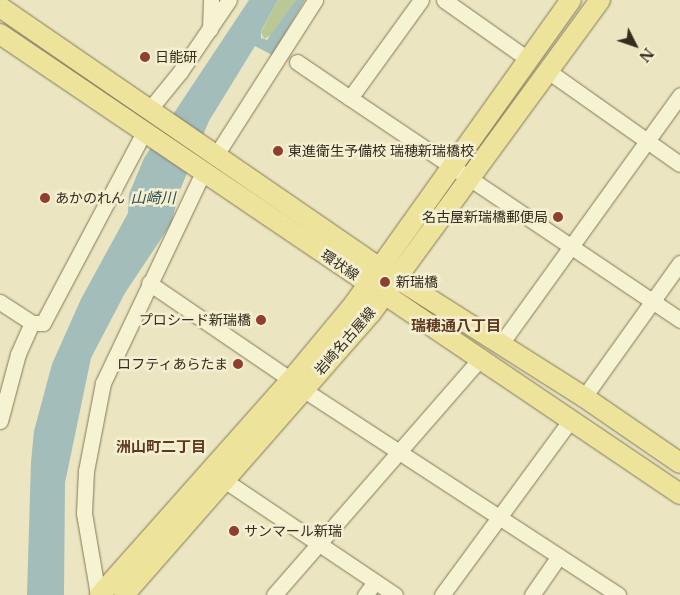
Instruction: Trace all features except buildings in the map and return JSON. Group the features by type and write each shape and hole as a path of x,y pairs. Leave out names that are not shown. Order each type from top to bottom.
{"main road":[{"path":"387,272 451,169 572,0"},
{"name":"岩崎名古屋線","path":"124,595 224,480 297,385 376,289 387,272 471,178 600,0"},
{"name":"環状線","path":"4,7 155,114 387,272 584,397 680,463"},
{"name":"環状線","path":"0,34 680,494"},
{"name":"岩崎名古屋線","path":"99,595 297,385"}],"street":[{"path":"210,31 211,0"},
{"path":"155,114 229,0"},
{"path":"213,154 316,0"},
{"path":"350,98 421,0"},
{"path":"444,0 529,60"},
{"path":"297,62 451,169 471,178 680,320"},
{"path":"548,71 680,164"},
{"path":"500,345 680,95"},
{"path":"0,302 32,323 43,323 144,132"},
{"path":"99,595 84,513 86,471 103,382 200,170"},
{"path":"584,397 680,263"},
{"path":"149,283 399,453 498,515 616,594"},
{"path":"0,421 15,363 32,323"},
{"path":"274,595 481,358"},
{"path":"442,595 498,515 570,421"},
{"path":"224,480 395,595"},
{"path":"532,595 559,556"},
{"path":"366,595 375,582"}],"green space":[{"path":"278,0 296,0 275,33 264,39 261,32"}],"water":[{"name":"山崎川","path":"249,0 278,0 261,31 261,38 267,40 296,0 305,0 272,55 255,46 209,121 180,190 171,224 125,293 91,358 65,483 64,595 27,595 31,462 34,431 52,364 81,299 128,213 129,194 144,158"}],"place":[{"name":"日能研","path":"145,57"},
{"name":"東進衛生予備校 瑞穂新瑞橋校","path":"278,151"},
{"name":"あかのれん","path":"45,198"},
{"name":"名古屋新瑞橋郵便局","path":"558,217"},
{"name":"新瑞橋","path":"385,282"},
{"name":"プロシード新瑞橋","path":"261,320"},
{"name":"ロフティあらたま","path":"238,364"},
{"name":"サンマール新瑞","path":"234,531"}],"district":[{"name":"瑞穂通八丁目","path":"456,326"},
{"name":"洲山町二丁目","path":"161,447"}]}
